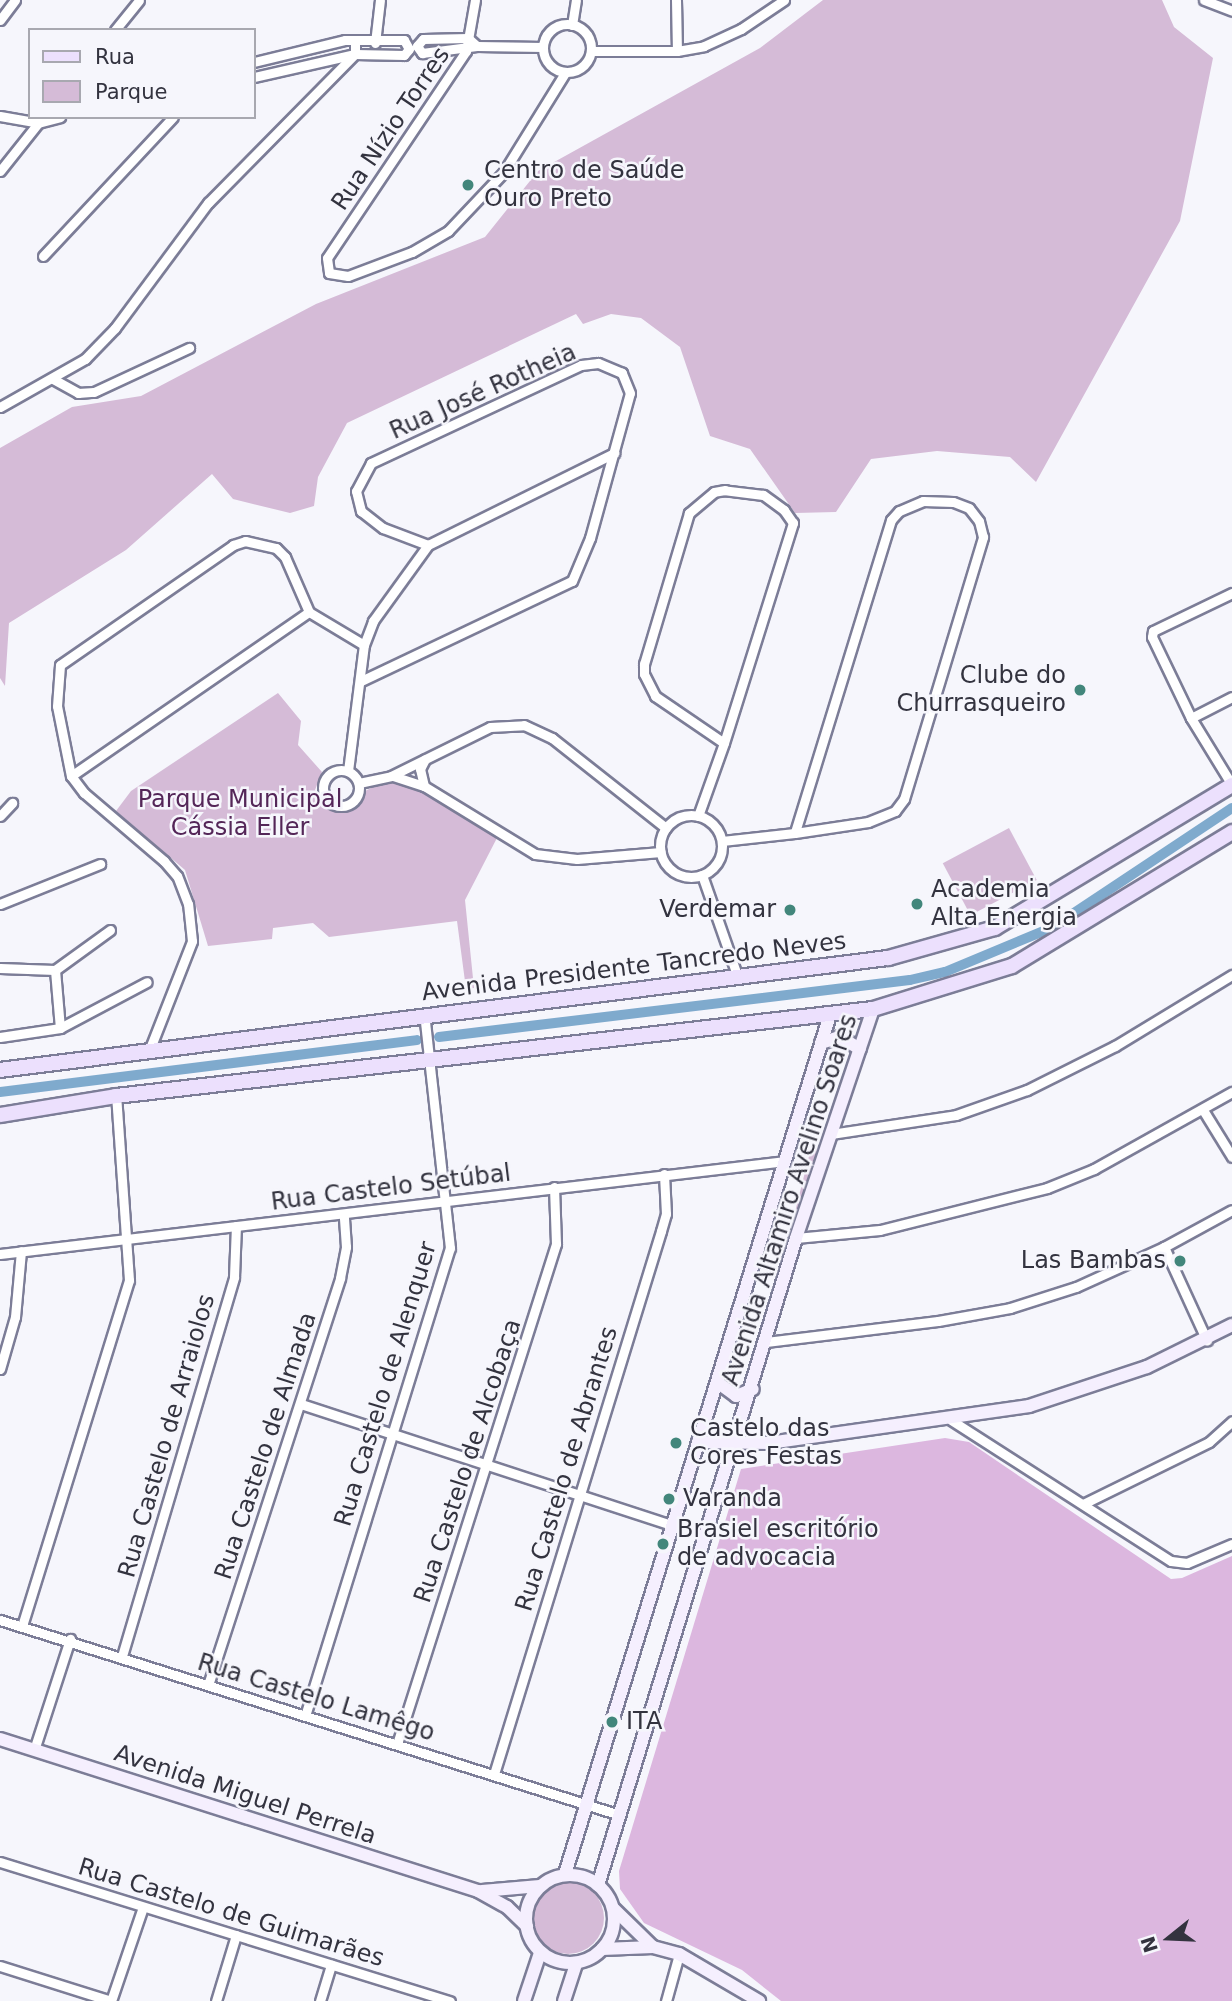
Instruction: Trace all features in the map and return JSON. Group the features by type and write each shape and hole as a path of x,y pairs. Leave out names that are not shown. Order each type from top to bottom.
{"main road":[{"name":"Avenida Presidente Tancredo Neves","path":"0,1070 424,1014 888,958 995,928 1232,785"},
{"path":"0,1115 116,1096 873,1009 1012,967 1232,832"}],"street":[{"path":"0,20 15,0"},
{"path":"117,28 139,0"},
{"path":"375,54 380,0"},
{"name":"Rua Nízio Torres","path":"475,0 466,51 327,258 329,273 348,276 412,252 448,231 503,173 565,73"},
{"path":"572,25 576,0"},
{"path":"676,0 677,51"},
{"path":"591,51 677,51 723,39 784,0"},
{"path":"1204,0 1232,11"},
{"path":"572,25 586,34 591,51 582,67 565,73 547,61 543,47 556,27 572,25"},
{"path":"477,46 468,38 423,39 417,46 422,53 466,51 477,46 543,47"},
{"path":"0,407 85,359 115,328 208,203 355,54 355,40"},
{"path":"256,62 355,40 404,40 409,49 404,55 355,54 256,77"},
{"path":"0,116 28,119"},
{"path":"43,256 171,119"},
{"path":"0,171 41,120"},
{"path":"53,379 78,393 94,392 189,348"},
{"name":"Rua José Rotheia","path":"361,681 572,581 590,538 630,393 622,373 598,363 581,365 371,463 356,491 361,511 383,528 428,545"},
{"path":"348,771 364,645 373,621 428,545 614,453"},
{"path":"698,816 724,743 793,523 784,510 763,495 726,491 714,492 690,513 644,664 644,674 656,696 724,743"},
{"path":"722,841 795,833 868,822 895,811 904,799 983,537 979,521 969,508 954,502 923,502 899,511 891,520 795,833"},
{"path":"149,1051 192,942 188,904 177,876 164,861 84,793 71,776 63,756 56,680 60,665 71,654 233,544 245,541 266,543 285,557 309,612 364,645"},
{"path":"1232,593 1153,631 1152,638 1191,718 1232,785"},
{"path":"71,776 309,612"},
{"path":"1191,718 1232,697"},
{"path":"359,783 391,776 489,727 513,724 534,728 666,828"},
{"path":"424,786 419,769 425,759"},
{"path":"333,771 348,771 359,783 352,803 330,803 324,782 333,771"},
{"path":"391,776 424,786 536,854 577,859 661,852"},
{"path":"0,816 12,803"},
{"path":"698,816 709,821 722,841 720,857 702,874 692,877 672,870 661,852 666,828 680,817 698,816"},
{"path":"0,904 100,864"},
{"path":"702,874 738,978"},
{"path":"0,968 55,970 110,930"},
{"path":"55,970 60,1028"},
{"path":"831,1134 956,1115 993,1103 1115,1046 1232,975"},
{"path":"0,1037 60,1028 147,982"},
{"name":"Avenida Altamiro Avelino Soares","path":"598,1885 753,1389 796,1238 873,1009"},
{"name":"Rua Castelo de Alenquer","path":"305,1716 450,1248 448,1200 424,1014"},
{"name":"Avenida Altamiro Avelino Soares","path":"565,1874 830,1014"},
{"path":"821,1043 840,1037 860,1049"},
{"path":"796,1238 880,1230 1047,1188 1094,1169 1232,1092"},
{"path":"22,1626 129,1280 116,1096"},
{"path":"1203,1110 1232,1157"},
{"name":"Rua Castelo Setúbal","path":"0,1254 786,1161"},
{"name":"Rua Castelo de Abrantes","path":"494,1774 666,1214 664,1174"},
{"name":"Rua Castelo de Alcobaça","path":"397,1744 556,1244 554,1187"},
{"path":"766,1342 1010,1308 1076,1287 1164,1247 1232,1210"},
{"name":"Rua Castelo de Almada","path":"208,1685 340,1278 345,1247 344,1215"},
{"name":"Rua Castelo de Arraiolos","path":"122,1656 234,1277 236,1226"},
{"path":"1164,1247 1207,1341"},
{"path":"0,1369 15,1317 21,1251"},
{"path":"698,1442 769,1443 951,1420 1029,1406 1088,1388 1207,1341 1232,1325"},
{"path":"717,1382 736,1396 753,1389"},
{"path":"301,1404 487,1467 672,1525"},
{"path":"951,1420 1176,1563 1186,1563 1232,1544"},
{"path":"1083,1504 1209,1442 1232,1421"},
{"name":"Rua Castelo Lamêgo","path":"0,1620 70,1639 620,1815"},
{"path":"34,1749 70,1639"},
{"name":"Avenida Miguel Perrela","path":"0,1739 478,1891 507,1907 527,1926"},
{"name":"Rua Castelo de Guimarães","path":"0,1862 331,1965 424,1997 450,2001"},
{"path":"524,2001 540,1953 527,1926 528,1905 541,1886 565,1874 598,1885 614,1909 653,1947"},
{"name":"Avenida Miguel Perrela","path":"478,1891 541,1886"},
{"path":"0,1966 111,2001 143,1907"},
{"path":"564,2001 576,1965 602,1949 612,1935 614,1909"},
{"path":"216,2001 236,1935"},
{"path":"602,1949 653,1947 679,1954 759,2001"},
{"path":"540,1953 576,1965"},
{"path":"666,2001 679,1954"},
{"path":"320,2001 331,1965"}],"green space":[{"path":"823,0 1162,0 1174,27 1213,58 1180,221 1036,482 1010,457 937,451 871,459 836,512 795,513 750,449 710,436 680,347 641,318 611,314 583,324 576,314 347,423 318,477 314,506 290,513 233,499 212,474 126,550 9,623 5,686 0,678 0,448 72,407 141,396 316,304 485,237 538,171 760,48"},
{"name":"Parque Municipal Cássia Eller","path":"278,693 301,721 298,745 322,772 315,790 323,806 341,811 350,808 365,791 390,779 403,781 498,836 465,900 474,988 466,989 457,921 329,937 313,923 273,928 272,939 208,946 185,870 116,811 131,791"},
{"path":"1009,828 1037,880 970,915 943,863"},
{"path":"811,1148 823,1151 804,1224 793,1221"},
{"path":"575,1882 594,1892 602,1904 602,1932 594,1944 582,1952 561,1954 542,1944 534,1932 532,1911 542,1892 554,1884"}],"shaded area":[{"path":"945,1438 969,1442 1171,1579 1182,1578 1232,1556 1232,2001 781,2001 742,1970 644,1923 620,1889 619,1871 741,1469"}],"waterway":[{"path":"439,1037 910,980 945,972 1053,927 1232,808"},
{"path":"0,1092 417,1040"}],"place":[{"name":"Centro de Saúde Ouro Preto","path":"468,185"},
{"name":"Clube do Churrasqueiro","path":"1080,690"},
{"name":"Academia Alta Energia","path":"917,904"},
{"name":"Verdemar","path":"790,910"},
{"name":"Las Bambas","path":"1180,1261"},
{"name":"Castelo das Cores Festas","path":"676,1443"},
{"name":"Varanda","path":"669,1499"},
{"name":"Brasiel escritório de advocacia","path":"663,1544"},
{"name":"ITA","path":"612,1722"}]}
